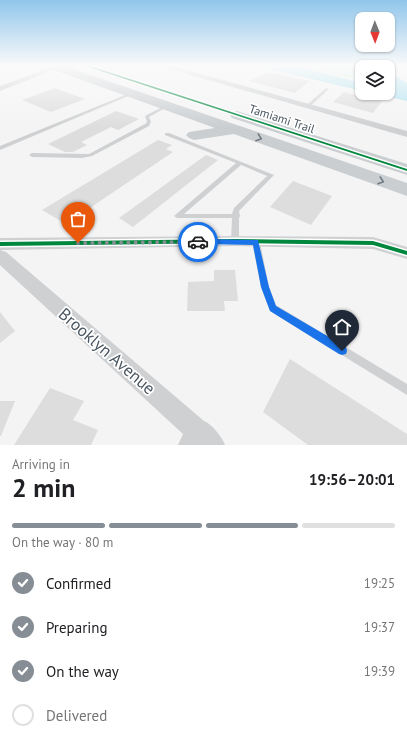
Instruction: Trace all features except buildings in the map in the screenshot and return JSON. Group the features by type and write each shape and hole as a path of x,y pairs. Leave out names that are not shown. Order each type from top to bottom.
{"main road":[{"name":"Tamiami Trail","path":"108,86 407,190"},
{"name":"Tamiami Trail","path":"147,86 407,170"},
{"path":"190,138 196,131 196,123 193,116"},
{"path":"190,138 237,131"}],"street":[{"name":"Tamiami Trail","path":"234,86 407,134"},
{"path":"0,244 234,241 373,243 407,253"},
{"name":"Brooklyn Avenue","path":"0,256 201,440"}],"lane":[{"path":"308,106 327,89"},
{"path":"0,148 131,94"},
{"path":"32,155 82,156 90,154 147,125 149,122 147,117 167,106"},
{"path":"167,134 190,138 271,175 236,210 237,216 234,241"},
{"path":"237,216 177,216 240,162"},
{"path":"256,242 265,287 273,308 407,390"}],"water":[{"path":"340,86 355,86 355,89"},
{"path":"395,86 407,86 407,101 395,98"}],"cycle path":[{"path":"147,86 407,170"},
{"path":"0,244 235,241 373,243 407,253"}],"way so far":[{"path":"78,243 198,242"}],"route":[{"path":"198,242 256,242 265,287 273,308 342,351"}]}
